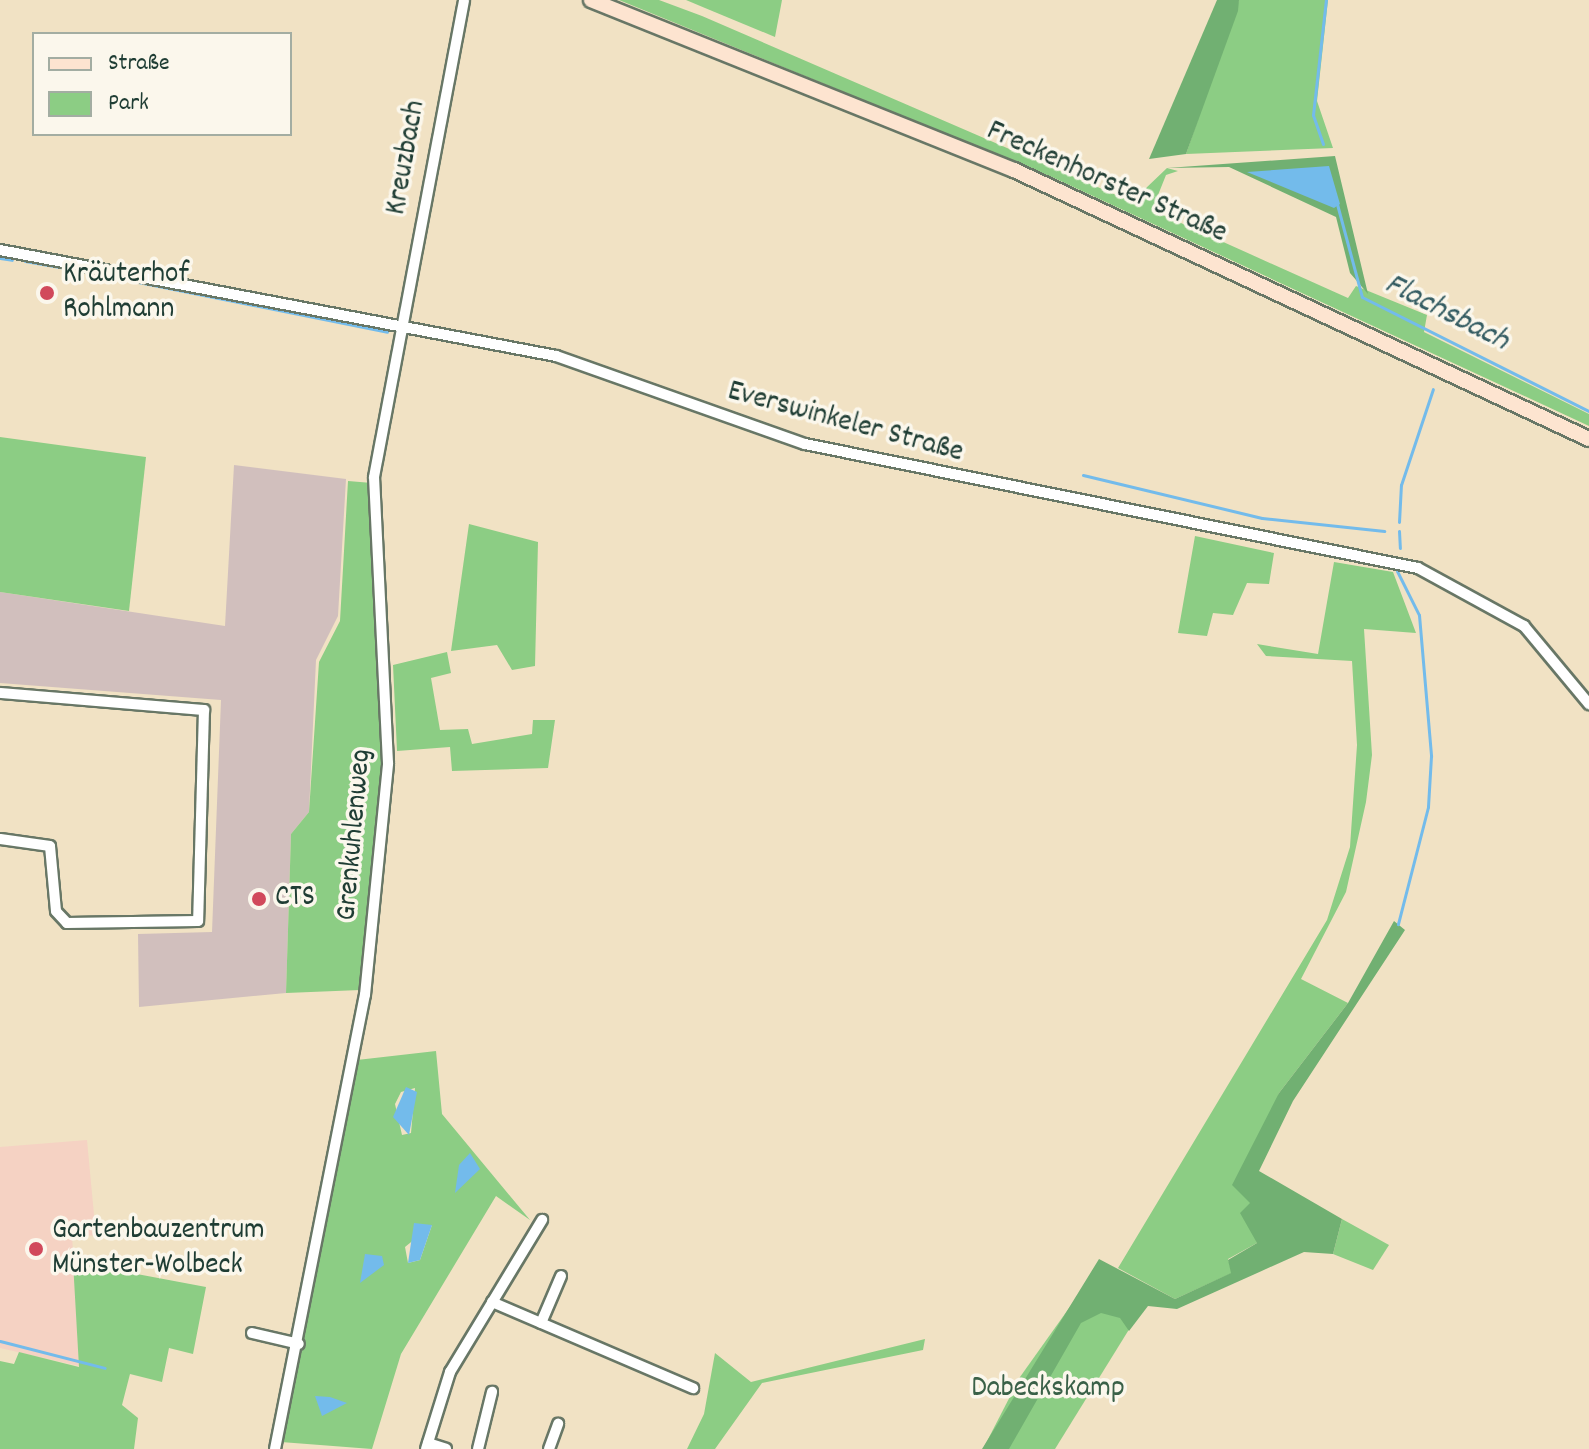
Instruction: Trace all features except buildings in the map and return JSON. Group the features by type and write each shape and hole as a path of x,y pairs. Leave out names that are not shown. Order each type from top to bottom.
{"main road":[{"name":"Freckenhorster Straße","path":"591,0 1042,182 1589,439"}],"street":[{"name":"Kreuzbach","path":"400,325 464,0"},
{"name":"Everswinkeler Straße","path":"0,250 574,361 805,444 1418,568 1524,626 1589,704"},
{"name":"Grenkuhlenweg","path":"275,1449 299,1344 356,1052 378,877 388,763 374,477 400,325"},
{"path":"0,693 204,710 198,921 67,923 56,911 50,846 0,839"},
{"path":"446,1449 427,1446 450,1372 542,1220"},
{"path":"541,1323 561,1276"},
{"path":"492,1302 693,1388"},
{"path":"252,1333 299,1344"},
{"path":"478,1449 492,1392"},
{"path":"549,1449 558,1424"}],"shaded area":[{"path":"234,465 346,479 338,616 316,660 309,812 291,834 286,993 139,1007 138,934 212,932 221,700 0,683 0,592 225,626"},
{"name":"Gartenbauzentrum Münster-Wolbeck","path":"87,1140 96,1236 72,1234 79,1366 0,1348 0,1147"}],"green space":[{"path":"619,0 659,0 702,16 1116,195 1144,190 1167,168 1178,171 1166,175 1152,210 1348,298 1356,286 1427,315 1424,332 1589,414 1589,426 1054,178"},
{"path":"686,0 782,0 775,37 705,8"},
{"path":"1217,0 1239,0 1238,11 1186,154 1149,159"},
{"path":"1239,0 1328,0 1317,101 1333,148 1186,154"},
{"path":"1335,156 1368,294 1350,273 1336,217 1229,167 1167,168"},
{"path":"0,437 146,457 129,611 0,592"},
{"path":"348,481 372,483 383,761 375,873 360,990 286,993 291,834 309,812 319,662 340,621"},
{"path":"469,524 538,542 535,666 512,670 497,645 451,651"},
{"path":"1195,536 1274,553 1269,584 1247,583 1233,615 1213,613 1207,636 1178,633"},
{"path":"1334,562 1393,572 1416,633 1364,629 1372,755 1366,802 1346,892 1301,979 1348,1003 1279,1093 1250,1203 1257,1243 1228,1259 1232,1273 1175,1299 1118,1268 1327,920 1350,847 1357,745 1352,661 1266,656 1257,644 1318,654"},
{"path":"447,652 451,673 431,678 440,730 468,729 472,744 532,734 533,720 555,720 548,768 452,771 450,747 397,751 393,665"},
{"path":"1394,921 1405,930 1293,1101 1259,1171 1342,1219 1333,1254 1304,1252 1177,1309 1148,1306 1129,1331 1120,1318 1101,1313 1081,1323 1009,1449 982,1449 1099,1259 1175,1299 1231,1273 1228,1260 1257,1243 1240,1213 1250,1203 1232,1185 1279,1093 1348,1003"},
{"path":"436,1051 442,1114 530,1220 496,1196 401,1354 372,1449 281,1442 357,1060","holes":["415,1088 411,1133 402,1135 395,1104 401,1092","432,1225 420,1260 408,1263 405,1247"]},
{"path":"1342,1219 1389,1245 1373,1270 1333,1254"},
{"path":"73,1262 206,1287 193,1354 169,1348 162,1382 130,1374 122,1405 138,1418 134,1449 0,1449 0,1361 14,1364 19,1352 79,1367"},
{"name":"Dabeckskamp","path":"1099,1266 1146,1302 1055,1449 983,1449 1020,1377"},
{"path":"925,1339 923,1350 762,1383 715,1449 687,1449 704,1414 715,1353 751,1382"}],"water":[{"path":"1329,166 1340,204 1334,208 1247,172"},
{"path":"406,1087 417,1092 409,1135 393,1117"},
{"path":"470,1153 480,1169 455,1193 459,1165"},
{"path":"414,1223 432,1225 420,1260 408,1263"},
{"path":"365,1254 382,1256 384,1265 360,1283"},
{"path":"315,1396 330,1397 347,1403 322,1416"}],"waterway":[{"name":"Flachsbach","path":"1323,144 1313,115 1326,0"},
{"name":"Flachsbach","path":"1337,204 1362,297 1589,411"},
{"path":"0,258 12,260"},
{"path":"25,261 65,268"},
{"path":"83,271 387,332"},
{"path":"1399,522 1401,485 1433,389"},
{"path":"1083,475 1262,518 1384,531"},
{"path":"1399,531 1400,548"},
{"path":"1397,571 1419,615 1431,756 1428,807 1398,924"},
{"path":"0,1341 105,1368"}],"place":[{"name":"Kräuterhof Rohlmann","path":"47,293"},
{"name":"CTS","path":"259,899"},
{"name":"Gartenbauzentrum Münster-Wolbeck","path":"36,1249"}]}
